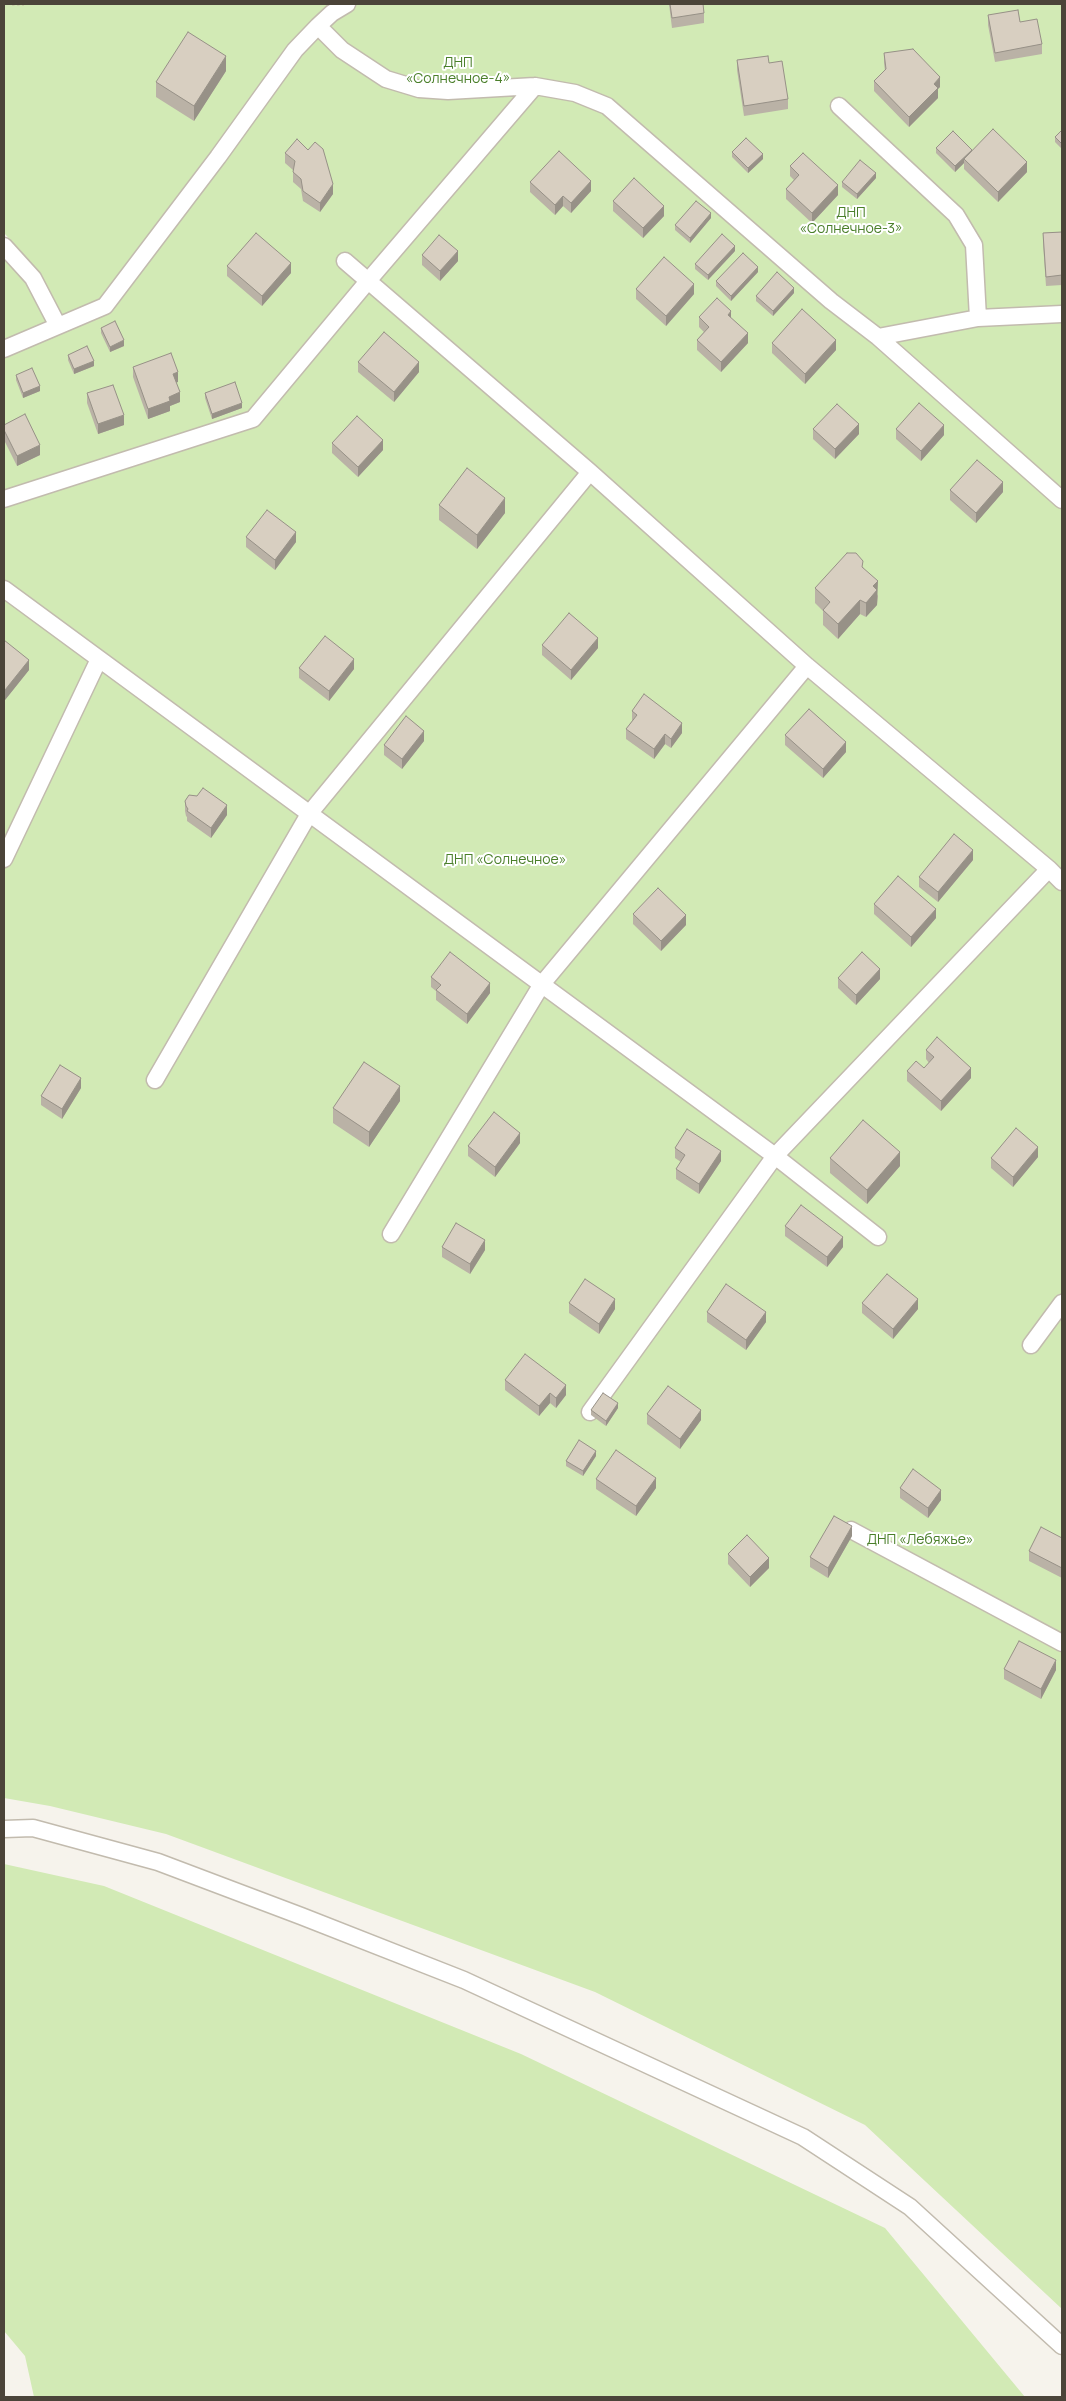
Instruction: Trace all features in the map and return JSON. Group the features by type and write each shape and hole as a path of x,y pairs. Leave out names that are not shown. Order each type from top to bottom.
{"street":[{"path":"4,349 105,306 218,157 295,50 332,13 347,4"},
{"path":"318,26 342,50 386,80 411,87 448,91 535,86 575,92 606,106 831,301 878,337 1062,500"},
{"path":"4,498 253,419 535,86"},
{"path":"838,106 956,215 974,245 978,318"},
{"path":"4,246 32,278 58,326"},
{"path":"345,260 590,472 807,666 1049,869 1062,882"},
{"path":"878,337 978,318 1062,314"},
{"path":"155,1080 308,814 590,472"},
{"path":"4,589 775,1156 878,1237"},
{"path":"4,859 99,659"},
{"path":"391,1234 542,984 807,666"},
{"path":"590,1412 775,1156 1049,869"},
{"path":"1031,1345 1062,1303"},
{"path":"851,1530 1062,1643"},
{"path":"4,1829 33,1828 158,1862 301,1916 464,1980 803,2137 910,2206 1062,2346"}],"path":[{"path":"12,4 24,4"}],"green space":[{"path":"4,4 1062,4 1062,2309 865,2125 595,1992 166,1834 50,1806 4,1798 4,257 39,277 20,250 4,233"},
{"path":"4,1864 104,1886 521,2054 885,2228 1025,2397 34,2397 25,2356 4,2331"}],"building":[{"path":"670,4 703,4 704,13 672,18"},
{"path":"1018,10 1020,22 1037,19 1042,44 995,53 988,15"},
{"path":"188,32 226,56 194,106 156,82"},
{"path":"913,49 940,77 934,84 938,88 909,117 874,81 886,69 884,53"},
{"path":"768,56 769,63 782,61 788,99 744,106 737,60"},
{"path":"993,129 1027,162 998,192 964,159"},
{"path":"1062,130 1062,144 1055,137"},
{"path":"953,131 972,150 955,166 936,148"},
{"path":"746,138 763,154 748,168 732,152"},
{"path":"297,139 308,150 315,142 323,149 333,184 320,203 303,191 301,179 293,172 295,161 285,153"},
{"path":"559,151 591,181 571,203 563,196 555,205 530,182"},
{"path":"803,153 838,185 812,213 786,189 799,175 790,166"},
{"path":"860,160 876,173 857,194 842,182"},
{"path":"634,178 664,206 643,228 613,201"},
{"path":"696,201 711,213 690,238 675,225"},
{"path":"1062,232 1062,275 1046,277 1043,233"},
{"path":"256,233 291,263 262,296 227,266"},
{"path":"722,234 735,246 708,275 695,264"},
{"path":"439,235 458,251 440,271 422,255"},
{"path":"743,253 758,267 731,296 716,281"},
{"path":"664,257 694,284 666,316 636,289"},
{"path":"777,272 794,288 773,311 756,296"},
{"path":"717,298 731,311 728,315 748,333 721,362 697,340 709,327 699,317"},
{"path":"802,309 836,340 805,374 772,343"},
{"path":"115,321 124,340 110,347 101,328"},
{"path":"384,332 419,362 394,392 358,362"},
{"path":"87,346 94,361 74,369 68,355"},
{"path":"171,353 178,372 173,374 180,392 169,397 170,401 148,409 133,367"},
{"path":"32,368 40,386 23,393 16,375"},
{"path":"235,382 242,403 212,414 205,393"},
{"path":"113,385 124,415 98,424 87,393"},
{"path":"919,403 944,425 921,451 896,429"},
{"path":"837,404 859,424 835,449 813,429"},
{"path":"25,414 40,445 17,456 4,430 4,425"},
{"path":"357,416 383,440 358,467 332,443"},
{"path":"977,460 1003,482 976,513 950,490"},
{"path":"467,468 505,498 477,535 439,505"},
{"path":"267,510 296,532 275,560 246,537"},
{"path":"847,553 856,553 863,561 862,567 878,581 873,586 877,590 866,603 860,600 838,624 823,610 830,602 815,588"},
{"path":"569,613 598,638 571,670 542,645"},
{"path":"325,636 354,659 329,691 299,668"},
{"path":"4,640 29,660 5,690 4,689"},
{"path":"644,694 682,723 671,739 665,734 654,749 626,729 637,715 632,711"},
{"path":"809,709 846,742 823,769 785,735"},
{"path":"406,716 424,731 402,759 384,745"},
{"path":"203,788 227,805 211,828 187,811 185,801 189,795 197,796"},
{"path":"954,834 973,850 938,892 919,877"},
{"path":"898,876 936,909 911,937 874,904"},
{"path":"658,888 686,915 661,941 633,914"},
{"path":"450,952 490,983 467,1014 436,990 441,985 431,977"},
{"path":"862,952 880,969 856,995 838,978"},
{"path":"937,1037 971,1068 941,1101 907,1071 916,1061 924,1068 934,1057 926,1050"},
{"path":"364,1062 400,1086 369,1132 333,1108"},
{"path":"60,1065 81,1078 62,1109 41,1096"},
{"path":"494,1112 520,1133 495,1167 468,1146"},
{"path":"863,1120 900,1152 867,1190 830,1158"},
{"path":"1016,1128 1038,1147 1013,1177 991,1158"},
{"path":"687,1129 721,1151 699,1184 676,1169 685,1155 675,1148"},
{"path":"801,1205 843,1237 827,1257 785,1226"},
{"path":"456,1223 485,1240 470,1264 442,1247"},
{"path":"887,1274 918,1299 893,1329 862,1303"},
{"path":"585,1279 615,1299 599,1324 569,1303"},
{"path":"726,1284 766,1312 746,1340 707,1312"},
{"path":"525,1354 566,1385 556,1398 550,1393 539,1406 505,1380"},
{"path":"668,1386 701,1410 680,1439 647,1414"},
{"path":"603,1393 618,1403 606,1421 591,1410"},
{"path":"579,1440 596,1451 583,1471 566,1461"},
{"path":"616,1450 656,1478 636,1506 596,1479"},
{"path":"913,1469 941,1490 928,1508 900,1488"},
{"path":"834,1516 852,1526 828,1568 810,1557"},
{"path":"1041,1527 1062,1538 1062,1568 1029,1551"},
{"path":"747,1535 769,1558 750,1577 728,1554"},
{"path":"1019,1641 1056,1660 1041,1689 1004,1669"}],"park label":[{"name":"ДНП «Солнечное-4»","path":"458,72"},
{"name":"ДНП «Солнечное-3»","path":"851,222"},
{"name":"ДНП «Солнечное»","path":"505,860"},
{"name":"ДНП «Лебяжье»","path":"920,1540"}]}
